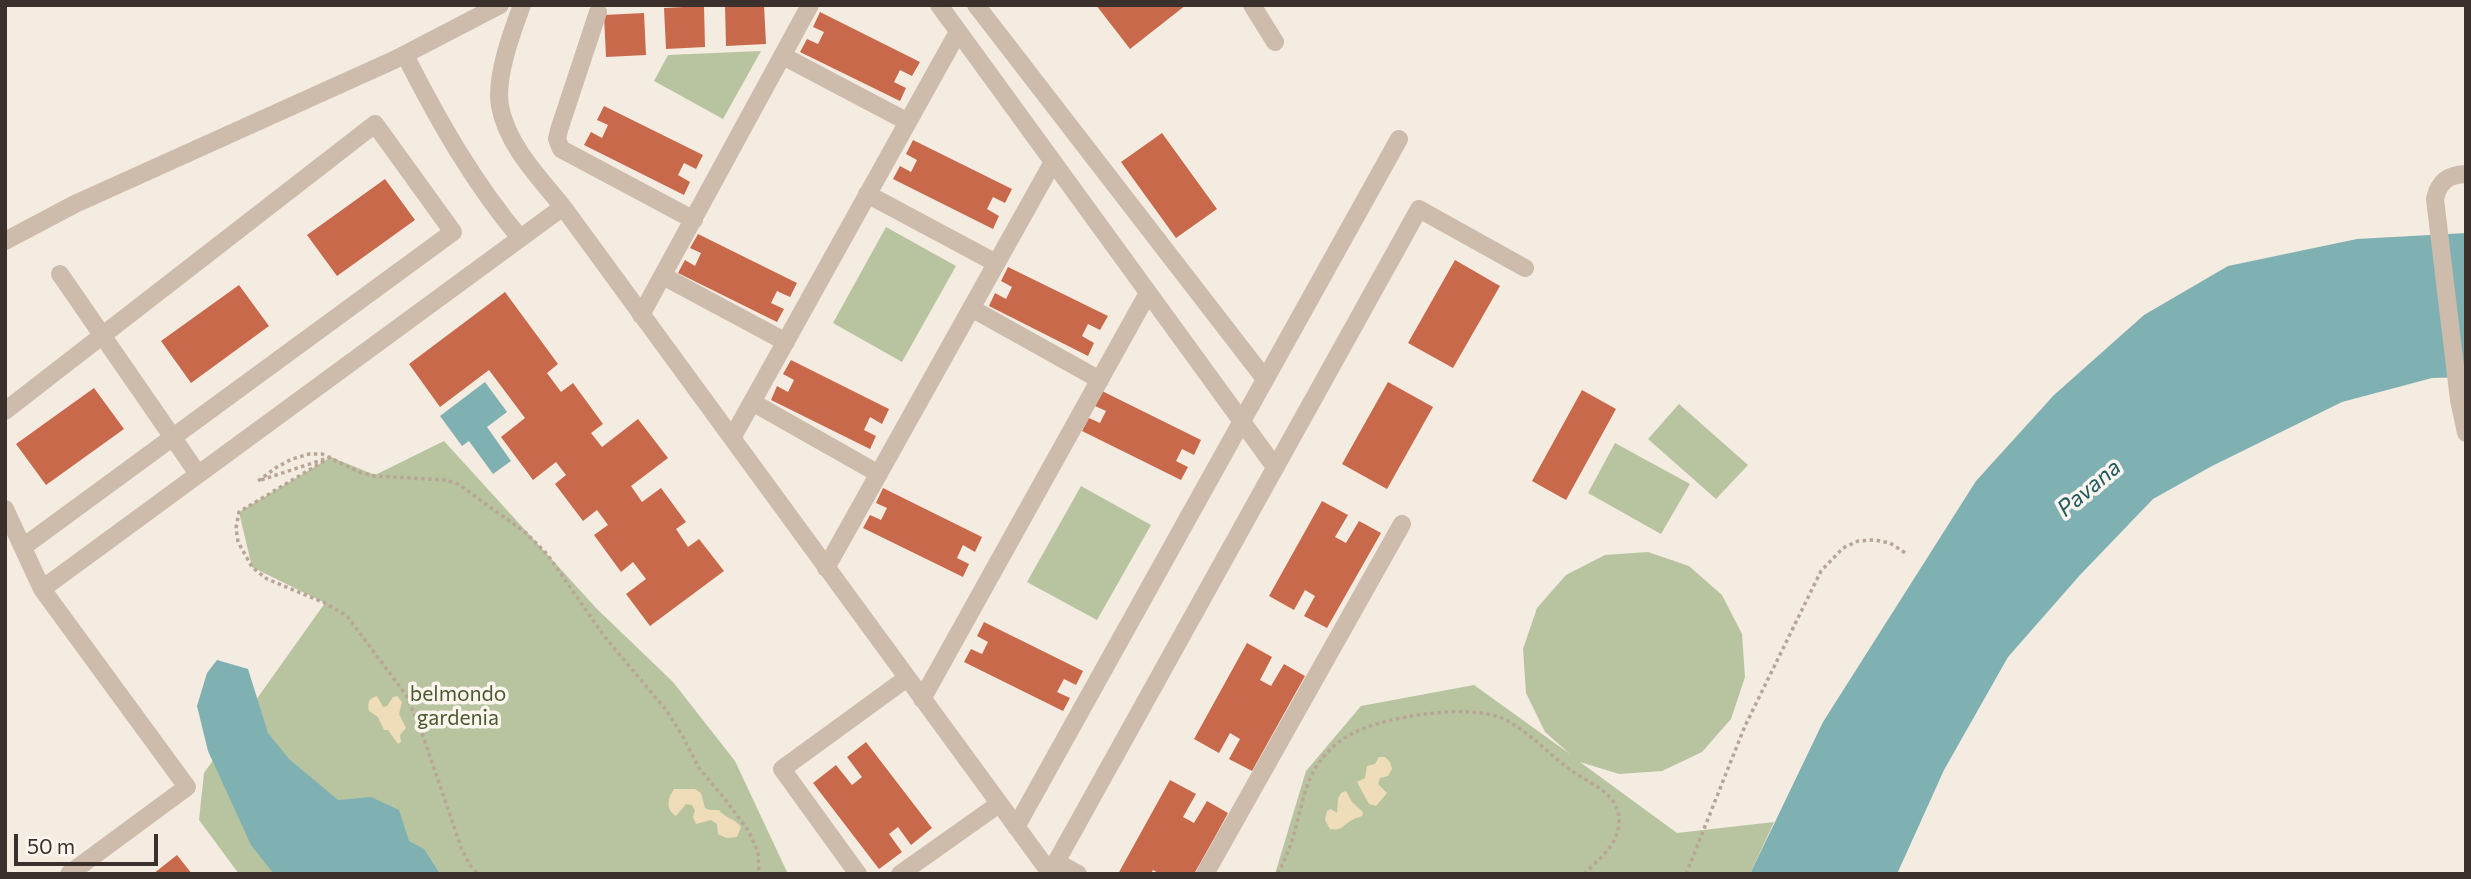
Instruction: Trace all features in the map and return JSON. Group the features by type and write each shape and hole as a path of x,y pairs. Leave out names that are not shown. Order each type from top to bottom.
{"street":[{"path":"5,241 75,204 405,55 500,5"},
{"path":"522,5 508,44 502,74 500,105 512,139 1016,827 1052,869 1078,874"},
{"path":"641,315 810,5"},
{"path":"939,5 1275,467"},
{"path":"976,5 1265,379"},
{"path":"1252,5 1275,42"},
{"path":"598,12 556,139 561,149 694,220"},
{"path":"733,438 958,32"},
{"path":"405,55 436,117 465,164 491,203 520,238"},
{"path":"783,56 908,121"},
{"path":"5,411 375,124 453,232 23,547"},
{"path":"1016,827 1399,139"},
{"path":"826,568 1053,162"},
{"path":"2466,174 2453,175 2446,179 2437,191 2435,199 2459,400 2466,433"},
{"path":"867,194 996,263"},
{"path":"42,589 563,206"},
{"path":"1052,869 1419,209 1525,268"},
{"path":"60,274 198,474"},
{"path":"663,276 786,342"},
{"path":"922,699 1148,293"},
{"path":"971,308 1100,380"},
{"path":"752,402 879,474"},
{"path":"5,509 42,589 187,787 81,870"},
{"path":"1205,874 1402,524"},
{"path":"859,874 782,769 907,678"},
{"path":"900,874 999,804"}],"path":[{"path":"331,457 258,481 292,459 321,454 331,457 359,472 446,480 458,484 526,533 547,554 604,636 666,710 699,768 749,832 758,852 759,874"},
{"path":"331,457 239,512 237,542 252,567 267,579 325,603 346,616 406,695 421,730 462,850 478,874"},
{"path":"1686,874 1745,726 1821,572 1843,548 1858,541 1890,543 1908,554"},
{"path":"1278,874 1293,839 1314,770 1334,746 1353,733 1378,723 1460,711 1502,718 1520,729 1569,769 1612,797 1619,822 1616,837 1606,852 1584,874"}],"green space":[{"path":"761,51 723,119 654,81 668,55"},
{"path":"886,227 956,266 902,362 833,323"},
{"path":"1679,404 1748,465 1716,499 1648,439"},
{"name":"belmondo gardenia","path":"444,441 597,609 673,682 735,761 788,874 239,874 199,820 204,773 325,603 252,567 239,512 331,457 375,475"},
{"path":"1615,443 1690,484 1661,534 1588,493"},
{"path":"1081,486 1151,525 1097,620 1027,582"},
{"path":"1648,552 1689,566 1722,595 1742,634 1745,677 1731,719 1702,752 1662,771 1619,774 1580,762 1677,833 1774,822 1750,874 1275,874 1306,771 1361,706 1474,685 1570,754 1545,732 1526,693 1523,649 1537,608 1566,575 1605,555"}],"sand":[{"path":"377,696 383,707 387,706 393,697 397,696 402,702 399,714 406,728 400,735 401,742 398,744 388,730 384,730 378,717 369,711 369,701"},
{"path":"1379,757 1385,757 1392,769 1388,776 1380,778 1378,784 1387,793 1376,806 1369,804 1357,782 1365,778 1367,766 1375,764"},
{"path":"674,789 695,789 701,793 705,808 719,810 741,827 737,837 726,838 718,834 717,824 711,820 696,824 692,805 686,804 676,816 670,810 669,803"},
{"path":"1346,791 1352,802 1363,812 1362,816 1340,828 1330,829 1325,820 1327,811 1331,809 1337,813 1338,799 1341,793"}],"water":[{"name":"Pavana","path":"2466,233 2466,377 2432,378 2342,402 2212,466 2153,499 2080,575 2008,657 1944,770 1897,874 1750,874 1823,722 1976,481 2054,395 2144,315 2228,266 2357,239"},
{"path":"485,382 507,412 487,427 511,461 493,474 469,441 462,446 440,416"},
{"path":"217,660 248,669 268,733 289,759 338,800 371,797 399,810 409,841 424,849 440,874 274,874 251,845 208,751 197,706 207,673"}],"building":[{"path":"725,5 764,5 766,44 726,46"},
{"path":"1096,5 1186,5 1130,49"},
{"path":"704,6 705,47 666,49 664,8"},
{"path":"820,12 920,62 912,76 900,70 894,82 906,88 900,101 800,52 807,39 818,44 824,32 813,27"},
{"path":"644,13 646,55 606,57 604,15"},
{"path":"604,106 703,155 696,169 684,163 678,175 690,182 684,195 584,145 591,132 602,138 608,125 597,120"},
{"path":"1162,133 1217,209 1176,238 1121,162"},
{"path":"913,140 1012,189 1005,203 993,197 987,209 999,216 993,229 893,179 900,166 911,172 917,160 906,154"},
{"path":"385,179 415,220 337,276 307,235"},
{"path":"698,234 797,283 790,297 777,291 771,303 784,309 777,322 678,273 685,260 695,266 701,253 690,248"},
{"path":"1455,260 1500,286 1453,368 1408,343"},
{"path":"1008,267 1108,316 1100,330 1088,324 1082,336 1094,343 1088,356 989,306 995,293 1006,299 1012,287 1001,281"},
{"path":"239,285 269,326 191,383 161,341"},
{"path":"505,292 558,364 547,373 561,392 573,383 603,424 591,433 602,447 638,419 668,458 631,486 642,502 661,488 686,522 676,529 688,547 699,539 724,571 650,626 626,594 646,579 633,562 621,572 594,535 608,525 597,510 583,521 555,484 566,475 556,462 533,480 501,437 525,418 489,370 440,407 409,364"},
{"path":"791,360 889,409 882,424 870,417 864,430 876,436 870,449 771,400 777,386 788,392 794,380 783,374"},
{"path":"1388,382 1433,407 1387,489 1342,464"},
{"path":"94,388 124,429 46,485 16,444"},
{"path":"1582,390 1616,409 1566,500 1532,481"},
{"path":"1102,391 1201,440 1194,455 1182,449 1176,461 1188,467 1181,480 1082,431 1089,418 1100,423 1106,411 1095,406"},
{"path":"883,488 982,537 975,552 963,545 957,558 969,564 963,577 863,528 870,515 881,520 887,508 876,503"},
{"path":"1322,501 1348,515 1335,537 1346,543 1359,521 1381,533 1327,628 1304,616 1315,596 1305,590 1294,610 1269,596"},
{"path":"984,622 1083,671 1076,685 1064,679 1057,692 1070,698 1063,711 964,662 971,649 982,654 988,642 977,636"},
{"path":"1247,643 1272,657 1260,680 1271,686 1284,664 1305,676 1252,771 1229,759 1240,739 1230,733 1219,753 1194,739"},
{"path":"866,742 932,828 911,845 898,827 889,834 902,852 879,869 813,783 836,765 852,785 862,777 847,757"},
{"path":"1170,780 1196,794 1183,817 1194,823 1207,801 1228,813 1216,835 1194,874 1160,874 1153,870 1151,874 1118,874"},
{"path":"177,855 192,874 153,874"}]}
